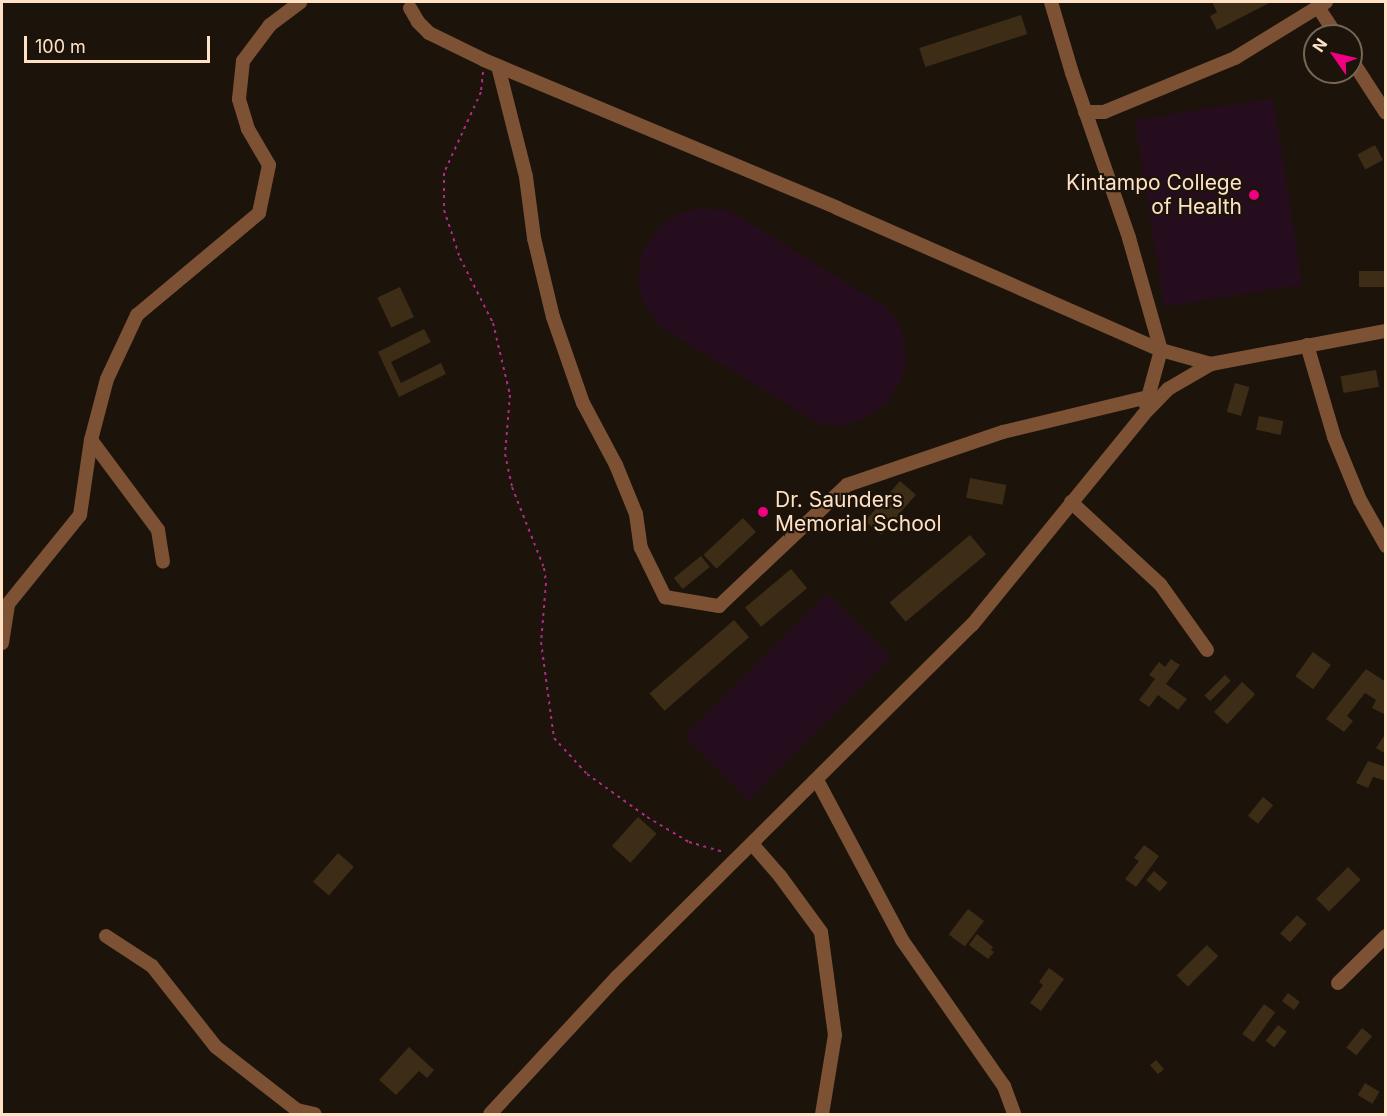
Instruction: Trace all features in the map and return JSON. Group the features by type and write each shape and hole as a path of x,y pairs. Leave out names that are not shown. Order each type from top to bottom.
{"street":[{"path":"2,643 8,604 80,515 91,440 107,379 137,315 259,213 269,165 248,129 239,99 243,61 270,25 300,2"},
{"path":"1051,2 1085,112 1129,238 1161,350 1143,416"},
{"path":"408,4 418,22 429,33 491,63 837,208 1161,350 1211,364"},
{"path":"1085,112 1104,112 1234,58 1322,4 1331,24"},
{"path":"491,63 526,177 534,238 553,316 583,403 616,465 636,514 641,548 665,597 719,606 847,485 1003,432 1148,397"},
{"path":"1363,78 1386,113"},
{"path":"490,1114 617,977 972,625 1071,502 1168,389 1211,364 1386,331"},
{"path":"1307,345 1334,437 1360,500 1386,546"},
{"path":"91,440 158,530 163,562"},
{"path":"1071,502 1160,584 1207,650"},
{"path":"817,780 902,940 1004,1086 1014,1114"},
{"path":"752,844 780,876 821,932 835,1035 822,1114"},
{"path":"106,936 152,966 216,1047 297,1110 315,1114"},
{"path":"1338,983 1386,936"}],"path":[{"path":"491,63 481,92 444,172 444,210 460,258 493,323 510,395 505,454 512,487 544,568 546,584 541,642 554,738 587,774 647,817 689,842 739,857"}],"shaded area":[{"path":"1273,98 1303,285 1164,307 1135,120"},
{"path":"698,208 730,211 889,309 900,326 906,357 903,377 886,404 860,421 839,426 818,423 659,326 641,298 638,275 642,253 660,226 678,214"},
{"path":"827,593 891,657 749,800 684,736"}],"building":[{"path":"1212,2 1271,2 1217,30 1210,16 1217,12"},
{"path":"1021,15 1027,34 925,67 919,48"},
{"path":"1375,145 1383,160 1365,169 1357,154"},
{"path":"1359,271 1386,271 1386,287 1359,287"},
{"path":"400,287 414,317 391,327 377,298"},
{"path":"424,329 431,342 391,362 401,383 441,363 446,374 399,397 378,352"},
{"path":"1376,370 1379,387 1343,393 1341,376"},
{"path":"1235,383 1249,387 1241,416 1227,412"},
{"path":"1259,416 1283,421 1281,435 1256,430"},
{"path":"970,478 1006,485 1003,505 966,498"},
{"path":"900,481 916,495 881,535 865,521"},
{"path":"743,518 756,532 716,569 704,555"},
{"path":"970,535 986,554 906,622 890,602"},
{"path":"701,556 710,567 683,589 674,578"},
{"path":"791,569 807,588 761,627 745,608"},
{"path":"734,620 749,637 665,711 649,693"},
{"path":"1313,652 1331,665 1313,689 1295,676"},
{"path":"1171,659 1180,665 1166,684 1187,699 1178,710 1158,695 1149,707 1139,700 1155,679 1149,675 1159,662 1165,667"},
{"path":"1366,669 1386,682 1386,711 1384,714 1372,708 1376,700 1365,693 1347,716 1353,721 1344,732 1326,719"},
{"path":"1225,675 1231,681 1210,701 1204,696"},
{"path":"1242,682 1255,694 1227,724 1214,712"},
{"path":"1386,733 1386,754 1376,748"},
{"path":"1368,761 1386,767 1386,781 1373,777 1368,788 1356,783"},
{"path":"1263,797 1273,805 1258,824 1248,816"},
{"path":"638,817 657,834 630,863 612,846"},
{"path":"1144,845 1159,856 1136,887 1125,879 1139,861 1134,858"},
{"path":"338,853 354,867 329,895 313,882"},
{"path":"1348,867 1361,880 1329,912 1316,899"},
{"path":"1154,871 1168,883 1160,892 1146,880"},
{"path":"968,909 984,921 965,947 949,935"},
{"path":"1297,915 1307,924 1290,942 1280,934"},
{"path":"977,934 993,947 991,950 994,952 988,959 969,945"},
{"path":"1207,945 1218,956 1188,987 1177,975"},
{"path":"1049,968 1064,979 1041,1011 1030,1003 1043,985 1039,982"},
{"path":"1288,993 1300,1002 1294,1010 1282,1001"},
{"path":"1264,1004 1275,1012 1254,1042 1242,1034"},
{"path":"1278,1025 1287,1032 1274,1048 1266,1041"},
{"path":"1362,1028 1372,1036 1356,1056 1346,1047"},
{"path":"409,1047 434,1070 427,1078 419,1071 396,1095 379,1080"},
{"path":"1156,1060 1164,1069 1158,1074 1150,1065"},
{"path":"1365,1083 1380,1092 1372,1104 1358,1095"}],"place":[{"name":"Kintampo College of Health","path":"1254,195"},
{"name":"Dr. Saunders Memorial School","path":"763,512"}]}
